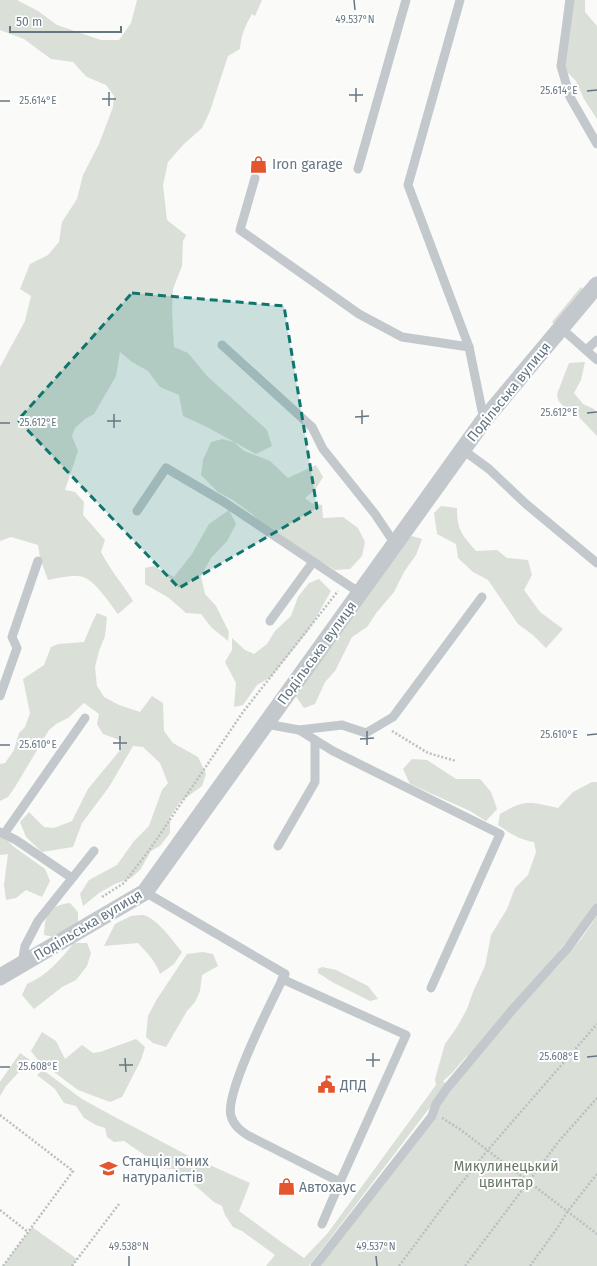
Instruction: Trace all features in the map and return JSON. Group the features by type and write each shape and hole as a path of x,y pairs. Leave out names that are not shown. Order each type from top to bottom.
{"street":[{"name":"Подільська вулиця","path":"0,977 145,892 484,420 597,285"}],"lane":[{"path":"358,169 406,0"},
{"path":"460,0 408,185 469,347 484,420"},
{"path":"570,0 561,66 570,97 597,144"},
{"path":"255,178 240,230 359,314 402,337 469,347"},
{"path":"561,328 597,360"},
{"path":"586,350 597,340"},
{"path":"222,345 312,427 323,449 375,514 395,544"},
{"path":"463,450 489,469 526,504 597,564"},
{"path":"138,512 166,468 224,502 360,593"},
{"path":"0,696 17,648 12,638 38,561"},
{"path":"270,621 313,562"},
{"path":"266,724 299,730 342,725 366,733 393,717 482,597"},
{"path":"72,878 16,840 2,833 85,718"},
{"path":"299,730 333,751 500,834 430,988"},
{"path":"278,846 315,782 315,740"},
{"path":"22,964 25,946 38,921 94,851"},
{"path":"145,892 285,974 250,1048 231,1097 230,1116 238,1129 249,1136 340,1182"},
{"path":"315,1266 432,1116 436,1104 448,1087 512,1009 567,949 597,908"},
{"path":"282,979 406,1036 322,1224"}],"path":[{"path":"98,900 124,883 150,849 243,712 344,582"},
{"path":"379,725 395,732 428,753 456,761"},
{"path":"399,1266 440,1210 487,1151 597,1024"},
{"path":"464,1266 559,1141 597,1098"},
{"path":"0,1115 72,1171 3,1266"},
{"path":"432,1116 441,1117 461,1130 597,1234"},
{"path":"530,1266 567,1212 597,1174"},
{"path":"72,1266 119,1204"},
{"path":"0,1210 28,1232"}],"highlighted area":[{"path":"132,293 284,306 317,508 179,588 18,420"}],"green space":[{"path":"0,0 17,0 38,11 57,25 101,40 119,40 131,23 137,0 262,0 255,16 252,14 245,27 241,39 240,49 228,56 210,111 202,128 184,144 168,162 163,185 167,220 186,235 183,241 182,266 173,289 172,311 174,347 188,353 207,376 267,430 272,446 256,454 207,427 183,416 179,395 160,387 148,371 132,362 120,352 116,376 94,414 85,419 75,428 72,436 78,451 65,490 75,492 84,502 83,515 105,540 101,552 108,565 133,601 118,614 88,579 75,576 48,580 40,558 38,545 11,537 0,541 0,367 25,321 31,296 20,289 30,264 48,255 59,242 62,222 77,199 83,175 99,144 113,107 114,96 106,85 87,77 73,62 51,59 24,39 0,30"},
{"path":"565,0 585,0 585,12 597,26 597,119 584,99 576,81 559,64"},
{"path":"581,287 585,291 556,326 552,322"},
{"path":"585,362 581,380 574,393 583,404 594,409 597,413 597,436 576,414 565,408 558,400 557,394 569,363"},
{"path":"222,439 234,442 244,451 270,461 288,478 316,465 323,477 315,490 305,498 311,503 322,505 323,518 343,517 358,528 365,542 362,556 350,569 335,570 271,533 252,514 233,500 218,492 201,475 203,460 211,442"},
{"path":"441,506 457,508 458,522 461,532 476,551 497,550 507,558 528,560 532,575 524,590 540,612 563,629 546,648 533,635 518,624 488,580 473,572 458,558 456,544 437,534 434,513"},
{"path":"229,510 236,524 227,541 211,558 201,576 205,594 216,606 229,632 228,641 211,627 201,614 186,613 169,598 145,584 145,568 154,566 174,577 192,554 209,524"},
{"path":"412,536 422,539 416,555 404,572 394,592 377,612 367,627 352,637 335,671 325,682 315,704 304,708 295,695 394,546"},
{"path":"319,579 331,591 309,630 271,677 257,685 243,705 234,707 236,683 225,662 232,650 232,638 245,650 254,654 267,644 275,631 291,616 298,597 309,583"},
{"path":"97,613 107,617 105,636 95,667 97,686 104,697 119,705 140,712 152,696 163,703 164,731 173,743 198,757 206,774 202,786 180,802 170,817 170,833 160,846 151,851 140,870 131,878 115,884 99,893 83,906 80,894 89,880 117,865 134,841 149,826 162,790 168,783 160,763 143,747 133,746 109,787 82,823 73,847 42,852 26,837 20,822 29,812 44,827 54,828 72,821 88,789 121,749 122,741 103,734 97,724 99,714 84,703 68,718 56,724 49,730 15,787 8,797 0,801 0,764 5,763 14,750 19,733 25,727 30,713 23,679 44,665 51,647 58,644 84,642"},
{"path":"412,759 427,760 456,779 480,779 491,792 497,809 486,821 470,811 410,784 403,769"},
{"path":"592,782 597,782 597,905 483,1043 465,1058 443,1081 447,1085 309,1266 266,1266 275,1255 242,1231 233,1227 225,1215 222,1206 214,1202 183,1175 173,1169 159,1168 146,1156 124,1141 114,1142 107,1137 105,1128 84,1118 76,1106 64,1103 55,1089 37,1075 43,1070 82,1099 111,1115 185,1154 250,1183 239,1211 304,1258 327,1234 436,1085 435,1079 445,1044 467,1009 485,966 491,935 507,909 515,888 528,875 536,852 534,842 515,836 498,825 500,814 516,806 528,803 558,808 573,792"},
{"path":"0,836 3,836 14,847 45,869 50,881 42,897 26,890 16,898 6,900 4,885 8,854 0,855"},
{"path":"70,903 78,912 78,922 54,937 44,935 45,921 49,912 57,906"},
{"path":"143,915 156,922 182,952 174,964 160,974 153,961 138,943 104,946 115,924 131,916"},
{"name":"Микулинецький цвинтар","path":"597,916 597,1266 320,1266 437,1116 437,1108 470,1066 524,1002 559,965 581,939"},
{"path":"74,943 87,943 91,953 87,966 76,980 62,987 34,1009 22,995 27,984 47,972 59,961"},
{"path":"203,952 213,954 218,966 202,975 200,991 195,1002 187,1011 166,1047 153,1043 146,1037 148,1016 157,999 187,954"},
{"path":"322,967 336,970 368,986 378,999 370,1001 334,983 318,973 318,969"},
{"path":"42,1032 56,1041 65,1059 82,1045 93,1053 100,1052 136,1039 145,1047 141,1060 122,1097 110,1102 78,1090 38,1060 31,1051"},
{"path":"20,1053 30,1060 6,1086 0,1096 0,1082"},
{"path":"32,1227 77,1259 72,1266 3,1266"}],"place":[{"name":"Iron garage","path":"259,164"},
{"name":"ДПД","path":"327,1085"},
{"name":"Станція юних натуралістів","path":"109,1169"},
{"name":"Автохаус","path":"286,1187"}]}
